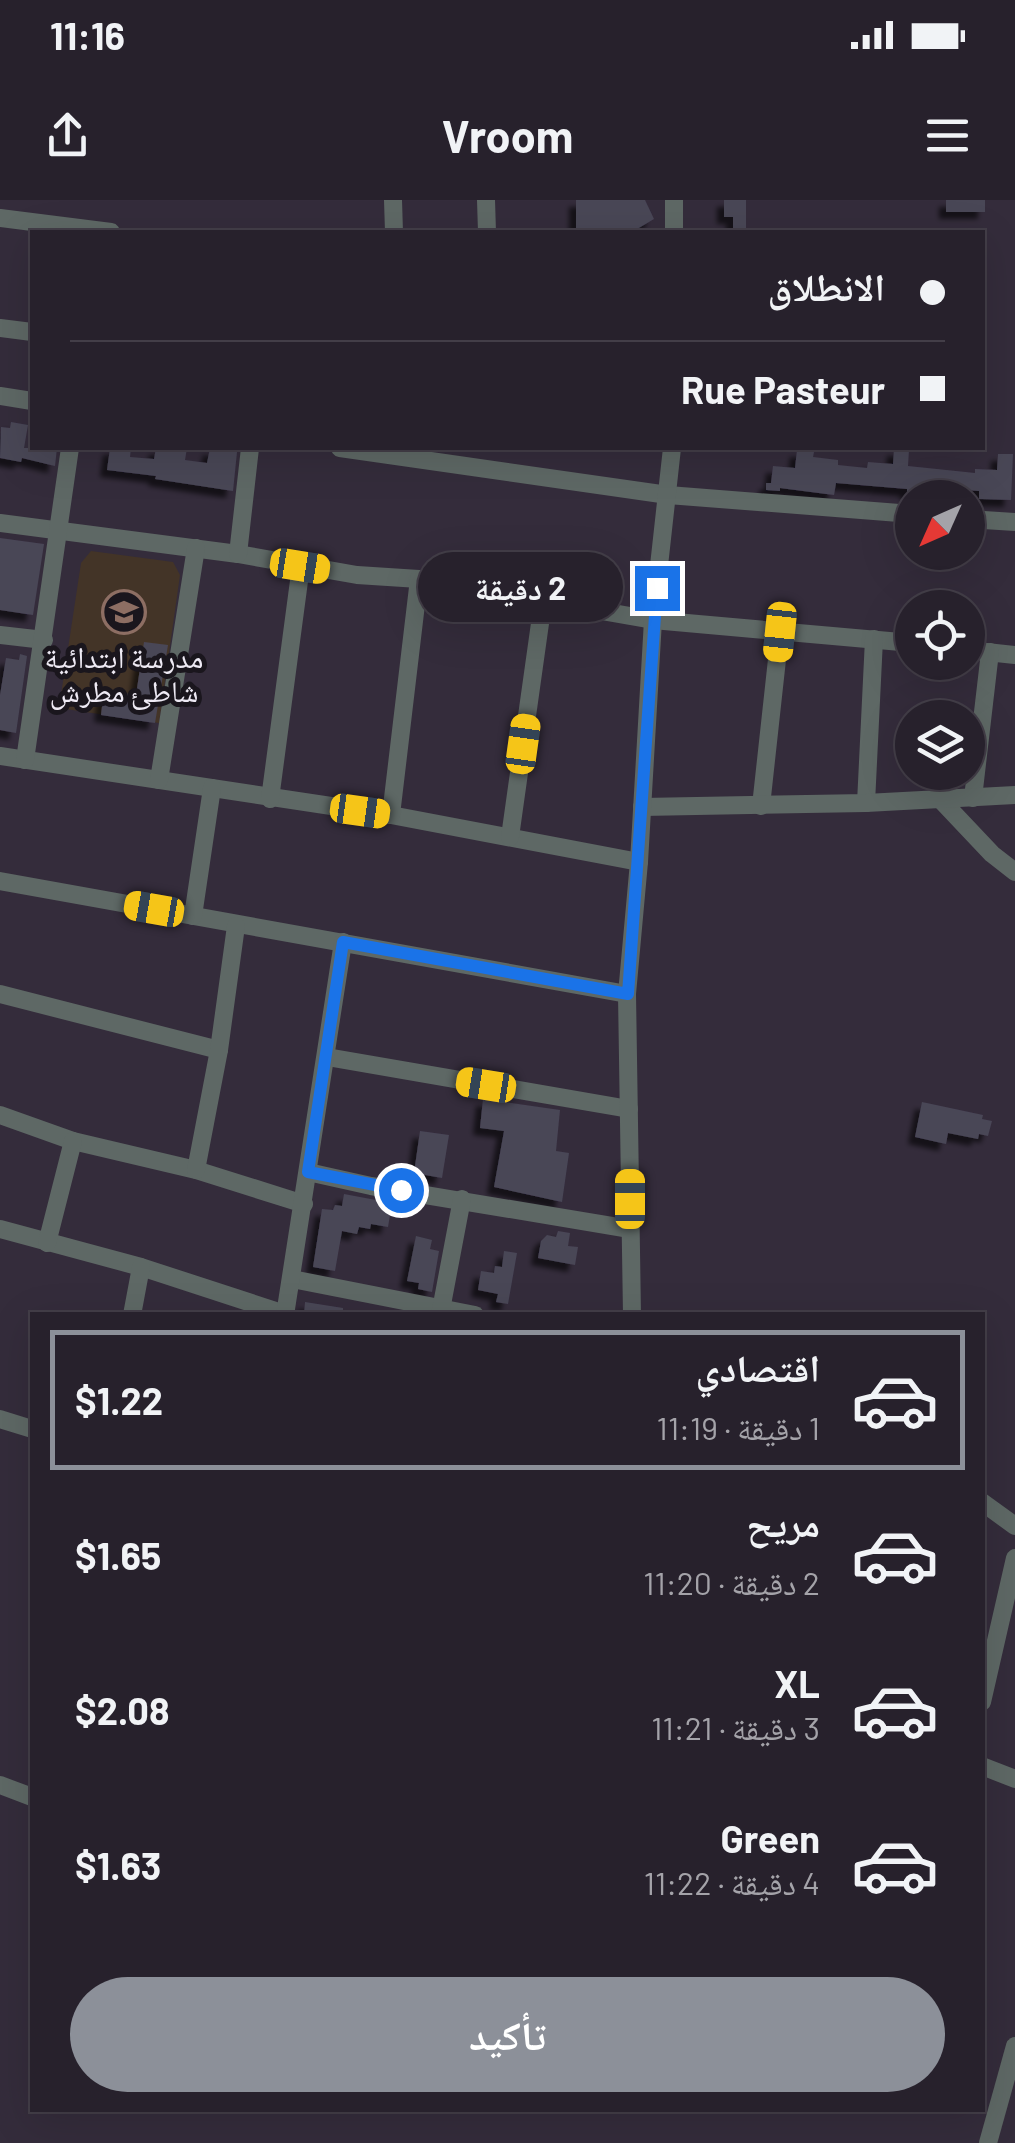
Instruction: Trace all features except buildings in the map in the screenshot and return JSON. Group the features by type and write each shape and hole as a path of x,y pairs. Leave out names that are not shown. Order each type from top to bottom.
{"street":[{"path":"394,200 394,230"},
{"path":"486,200 487,230"},
{"path":"674,200 674,230"},
{"path":"0,218 95,230"},
{"path":"0,328 30,332"},
{"path":"0,396 30,401"},
{"path":"25,760 70,450"},
{"path":"238,554 250,450"},
{"path":"354,450 668,494 895,513"},
{"path":"632,1312 628,994 654,620 672,450"},
{"path":"985,519 1015,522"},
{"path":"0,523 238,554 357,575 419,580 654,620 895,642"},
{"path":"159,780 196,548"},
{"path":"270,799 300,566"},
{"path":"390,815 419,580"},
{"path":"510,837 543,602"},
{"path":"761,806 780,632"},
{"path":"0,635 44,640"},
{"path":"866,803 874,639"},
{"path":"985,652 1015,655"},
{"path":"973,798 990,652"},
{"path":"0,756 390,815 639,862"},
{"path":"193,916 212,788"},
{"path":"642,807 866,803 1015,795"},
{"path":"940,799 992,854 1015,872"},
{"path":"0,881 628,994"},
{"path":"196,1170 219,1050 236,926"},
{"path":"285,1312 343,942"},
{"path":"0,994 219,1050"},
{"path":"327,1057 629,1108"},
{"path":"0,1115 72,1140 196,1170 304,1204"},
{"path":"47,1242 72,1140"},
{"path":"308,1172 630,1229"},
{"path":"292,1280 356,1290 441,1312 462,1199"},
{"path":"0,1229 142,1267 279,1312"},
{"path":"133,1312 142,1267"},
{"path":"0,1418 30,1428"},
{"path":"985,1504 1015,1526"},
{"path":"985,1689 1015,1558"},
{"path":"985,1767 1015,1779"},
{"path":"0,1785 30,1796"},
{"path":"988,2143 1015,2046"}],"shaded area":[{"name":"مدرسة ابتدائية شاطئ مطرش","path":"91,551 173,562 180,575 159,723 59,708 81,563"}],"place":[{"name":"مدرسة ابتدائية شاطئ مطرش","path":"124,612"}],"route":[{"path":"401,1190 308,1172 343,942 628,994 657,588"}]}
